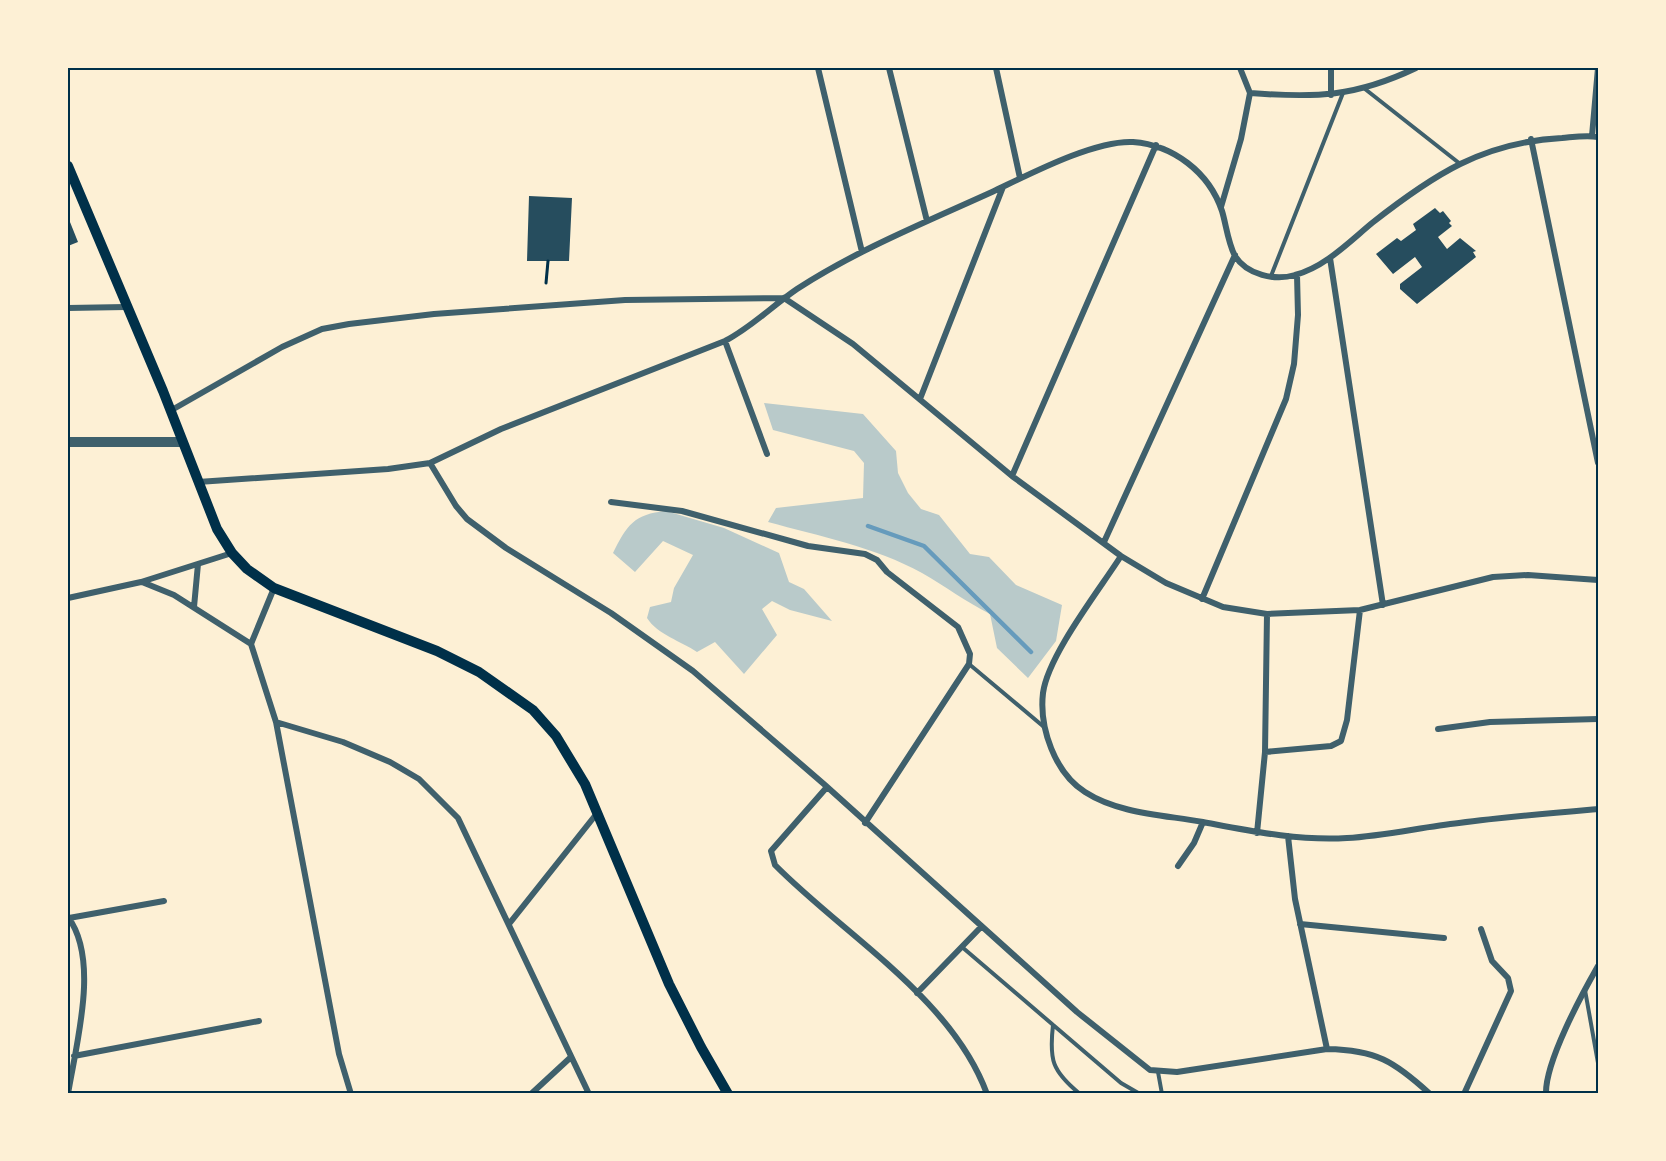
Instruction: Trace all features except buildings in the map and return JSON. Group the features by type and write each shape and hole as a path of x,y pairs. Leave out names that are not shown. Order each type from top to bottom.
{"main road":[{"path":"69,173 170,411 217,529 232,553 247,569 274,588 437,651 478,672 524,703 556,736 598,812 669,984 728,1094"}],"street":[{"path":"818,68 862,252"},
{"path":"889,68 927,221"},
{"path":"996,68 1020,178"},
{"path":"1221,208 1241,139 1250,93 1240,68"},
{"path":"1331,68 1331,95"},
{"path":"1400,68 1400,76"},
{"path":"1250,93 1300,97 1331,95 1365,88 1416,68"},
{"path":"197,482 388,469 430,463 501,429 725,341 751,327 784,298 862,252 1020,178 1101,146 1118,142 1156,145 1180,157 1201,174 1221,208 1235,255 1246,266 1271,277 1279,279 1297,275 1330,258 1401,200 1459,163 1490,150 1531,140 1595,136 1598,68"},
{"path":"1531,140 1599,463"},
{"path":"1012,476 1156,145"},
{"path":"920,399 1003,187"},
{"path":"1104,542 1235,255"},
{"path":"1330,258 1383,605"},
{"path":"1202,599 1286,399 1296,344 1297,275"},
{"path":"170,411 282,347 315,332 341,325 434,314 625,300 784,298 853,344 1012,476 1121,556 1166,583 1202,599 1248,613 1360,610 1493,577 1528,575 1599,580"},
{"path":"68,308 126,307"},
{"path":"725,341 767,454"},
{"path":"68,442 181,442"},
{"path":"430,463 456,506 467,519 506,548 611,613 676,658 827,787 1077,1012 1140,1063 1158,1072 1210,1068 1327,1049 1371,1052 1387,1059 1430,1094"},
{"path":"611,502 682,511 808,546 865,554 877,560 887,572 958,627 970,654 969,664 865,823"},
{"path":"68,598 141,582 232,553"},
{"path":"1121,556 1054,662 1043,691 1045,728 1055,755 1069,778 1093,797 1131,810 1257,833 1347,838 1460,822 1599,809"},
{"path":"194,607 198,564"},
{"path":"141,582 194,607 251,644 276,722 339,1054 351,1094"},
{"path":"251,644 274,588"},
{"path":"1265,752 1331,746 1341,741 1347,720 1360,610"},
{"path":"1257,833 1265,752 1268,614"},
{"path":"1438,729 1490,722 1599,719"},
{"path":"276,722 343,741 390,762 436,793 458,818 589,1094"},
{"path":"827,787 771,851 772,857 785,874 917,993 958,1041 987,1094"},
{"path":"509,924 598,812"},
{"path":"1178,866 1194,843 1203,822"},
{"path":"1288,836 1300,924 1327,1049"},
{"path":"68,1094 82,998 83,950 78,934 68,918 164,901"},
{"path":"1300,924 1444,938"},
{"path":"917,993 981,927"},
{"path":"1464,1094 1511,991 1508,978 1492,961 1481,928"},
{"path":"1546,1094 1550,1069 1585,989 1599,966"},
{"path":"74,1056 259,1021"},
{"path":"531,1094 571,1057"}],"lane":[{"path":"1365,88 1459,163"},
{"path":"1271,277 1343,93"},
{"path":"969,664 1045,728"},
{"path":"962,947 1121,1083 1140,1094"},
{"path":"1585,989 1599,1063"},
{"path":"1053,1024 1052,1059 1059,1075 1080,1094"},
{"path":"1158,1072 1162,1094"}],"path":[{"path":"546,283 548,261"}],"shaded area":[{"path":"764,403 863,414 896,451 898,473 908,493 921,509 939,515 970,554 989,557 1016,585 1062,605 1056,641 1028,678 997,648 990,614 931,578 866,549 768,522 776,508 863,498 864,463 854,451 773,430"},
{"path":"666,511 724,528 779,553 789,582 804,589 832,621 790,610 772,601 762,609 777,635 744,674 715,642 697,652 663,633 647,618 650,607 671,602 674,588 693,555 663,541 635,572 613,553 627,528 639,518"}],"waterway":[{"path":"868,526 924,546 1031,652"}]}
